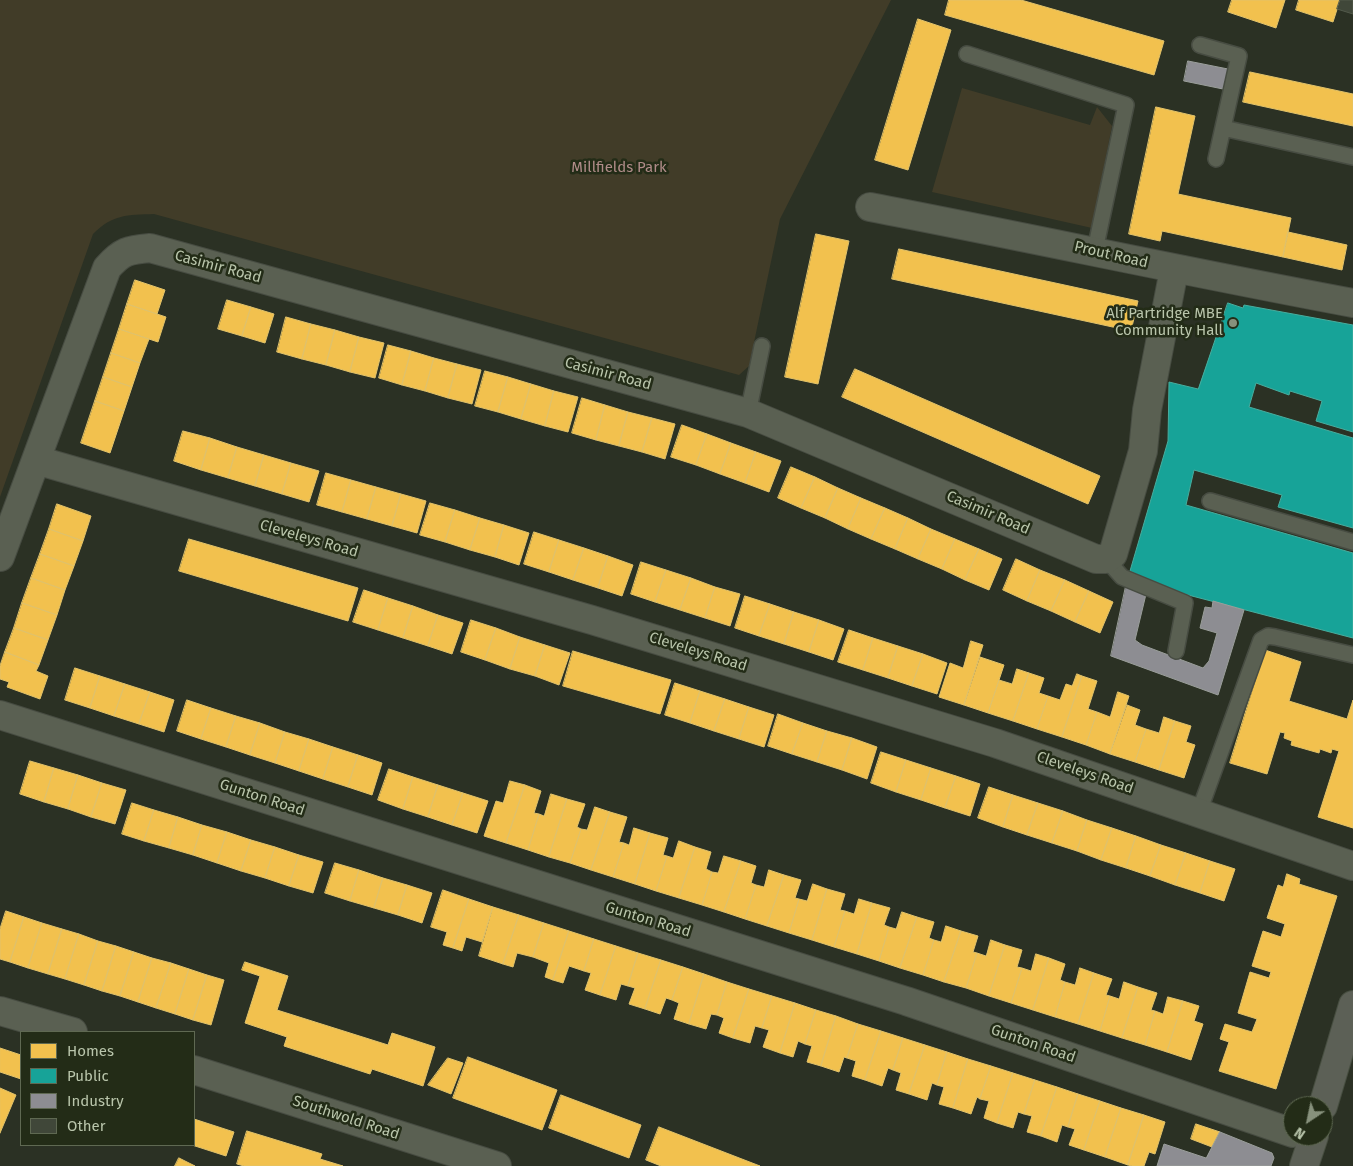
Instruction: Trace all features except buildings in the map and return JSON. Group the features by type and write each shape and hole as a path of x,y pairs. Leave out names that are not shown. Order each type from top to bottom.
{"highway":[{"path":"1326,1096 1353,1005"},
{"path":"1304,1166 1305,1146"}],"street":[{"name":"Prout Road","path":"870,207 1095,250 1174,270 1353,303"},
{"name":"Casimir Road","path":"0,557 107,268 117,256 127,250 150,248 748,413 1087,555 1106,560"},
{"path":"1106,560 1114,554 1143,450 1147,410 1174,270"},
{"name":"Cleveleys Road","path":"36,460 616,627 995,743 1353,866"},
{"name":"Gunton Road","path":"0,715 906,1001 1283,1128"},
{"path":"0,1011 70,1031"},
{"name":"Southwold Road","path":"195,1070 497,1166"}],"lane":[{"path":"1200,45 1239,56 1216,159"},
{"path":"967,54 1126,105 1095,250"},
{"path":"1223,128 1353,157"},
{"path":"748,413 762,346"},
{"path":"1210,502 1353,542"},
{"path":"1106,560 1122,577 1185,603 1176,651"},
{"path":"1199,812 1261,640 1268,636 1275,637 1353,655"}],"green space":[{"name":"Millfields Park","path":"0,0 891,0 780,219 749,366 739,375 154,214 128,215 114,219 100,227 93,234 0,497"},
{"path":"962,88 1090,125 1097,107 1112,126 1092,228 932,192"}],"place":[{"name":"Alf Partridge MBE Community Hall","path":"1233,323"}]}
